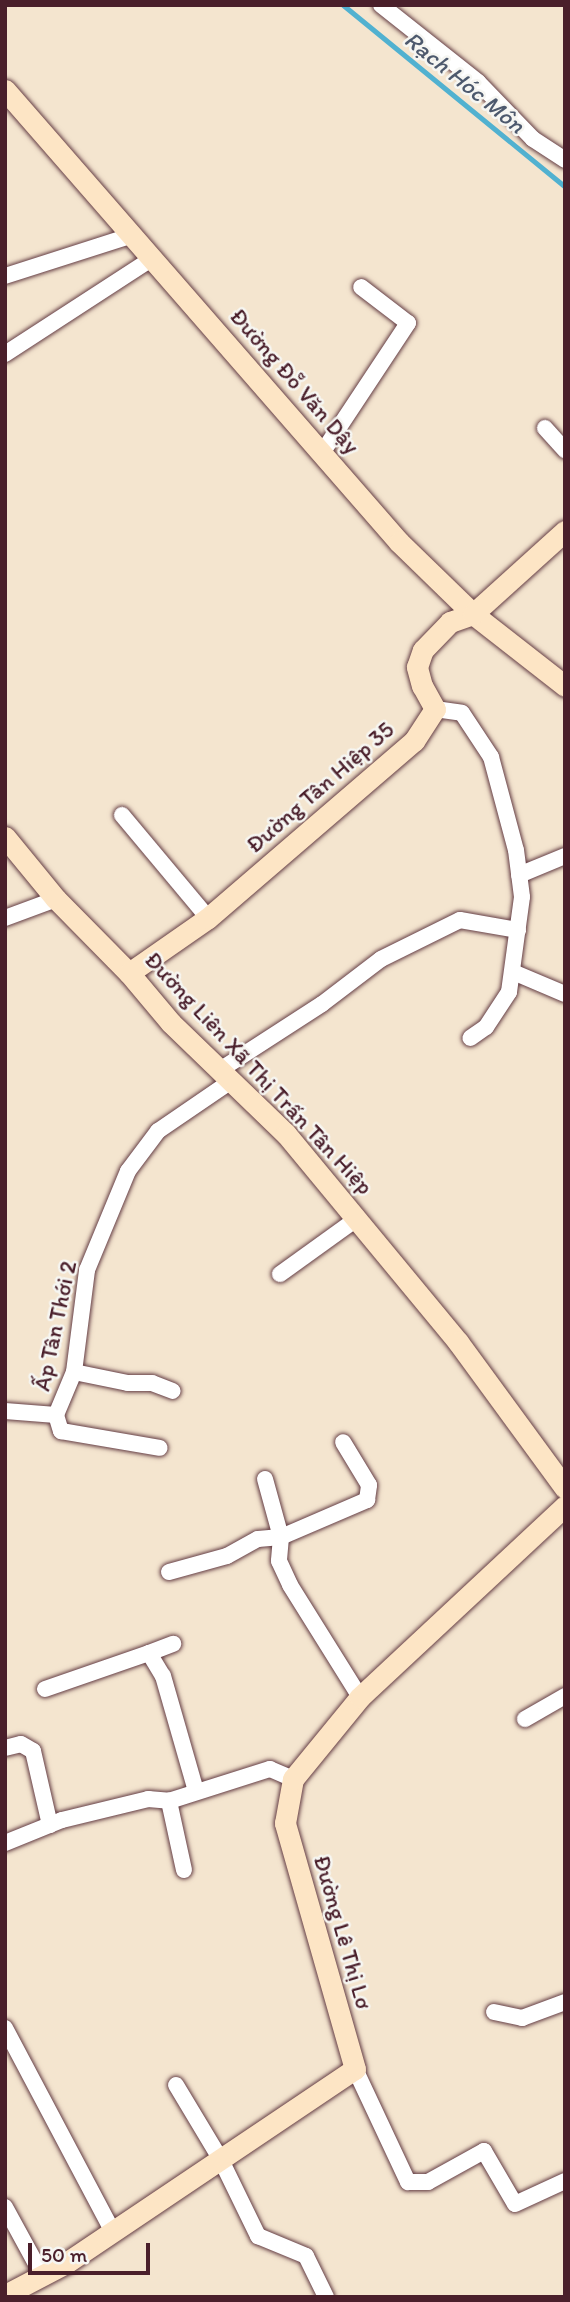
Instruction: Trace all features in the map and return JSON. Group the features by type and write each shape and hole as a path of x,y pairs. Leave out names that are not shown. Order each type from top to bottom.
{"street":[{"path":"381,5 478,82 533,139 565,160"},
{"name":"Đường Đỗ Văn Dậy","path":"5,90 399,541 473,614 565,686"},
{"path":"5,275 133,235"},
{"path":"5,354 153,258"},
{"path":"322,453 408,323 361,288"},
{"path":"545,428 565,450"},
{"path":"470,1038 486,1027 509,992 522,897 516,850 491,757 462,713 435,709 422,686 417,667 423,650 450,622 473,614 565,531"},
{"name":"Đường Tân Hiệp 35","path":"130,973 208,918 414,741 435,709"},
{"path":"122,815 208,918"},
{"name":"Đường Liên Xã Thị Trấn Tân Hiệp","path":"5,837 56,899 130,973 171,1023 286,1134 458,1342 565,1488"},
{"path":"519,876 565,856"},
{"path":"5,918 56,899"},
{"name":"Ấp Tân Thới 2","path":"5,1411 56,1415 74,1371 88,1270 128,1171 158,1131 225,1076 381,959 460,920 518,930"},
{"path":"513,972 565,993"},
{"path":"280,1274 358,1218"},
{"path":"74,1371 128,1383 152,1383 173,1391"},
{"path":"56,1415 61,1431 160,1448"},
{"path":"169,1572 227,1556 258,1539 281,1537 367,1500 369,1485 343,1442"},
{"path":"265,1479 281,1537 279,1561 290,1585 360,1697"},
{"name":"Đường Lê Thị Lơ","path":"355,2069 285,1823 293,1779 360,1697 565,1506"},
{"path":"46,1689 173,1644"},
{"path":"149,1653 163,1676 196,1791"},
{"path":"525,1719 565,1696"},
{"path":"5,1748 21,1744 33,1751 50,1825"},
{"path":"5,1843 50,1825 148,1799 169,1801 270,1769 293,1779"},
{"path":"169,1801 184,1870"},
{"path":"494,2012 522,2018 565,2002"},
{"path":"5,2028 113,2232"},
{"path":"5,2295 113,2232 355,2069 408,2182 428,2182 484,2151 515,2204 565,2181"},
{"path":"176,2085 221,2160 258,2236 306,2256 326,2297"},
{"path":"5,2207 42,2275"}],"waterway":[{"name":"Rạch Hóc Môn","path":"343,5 565,187"}]}
